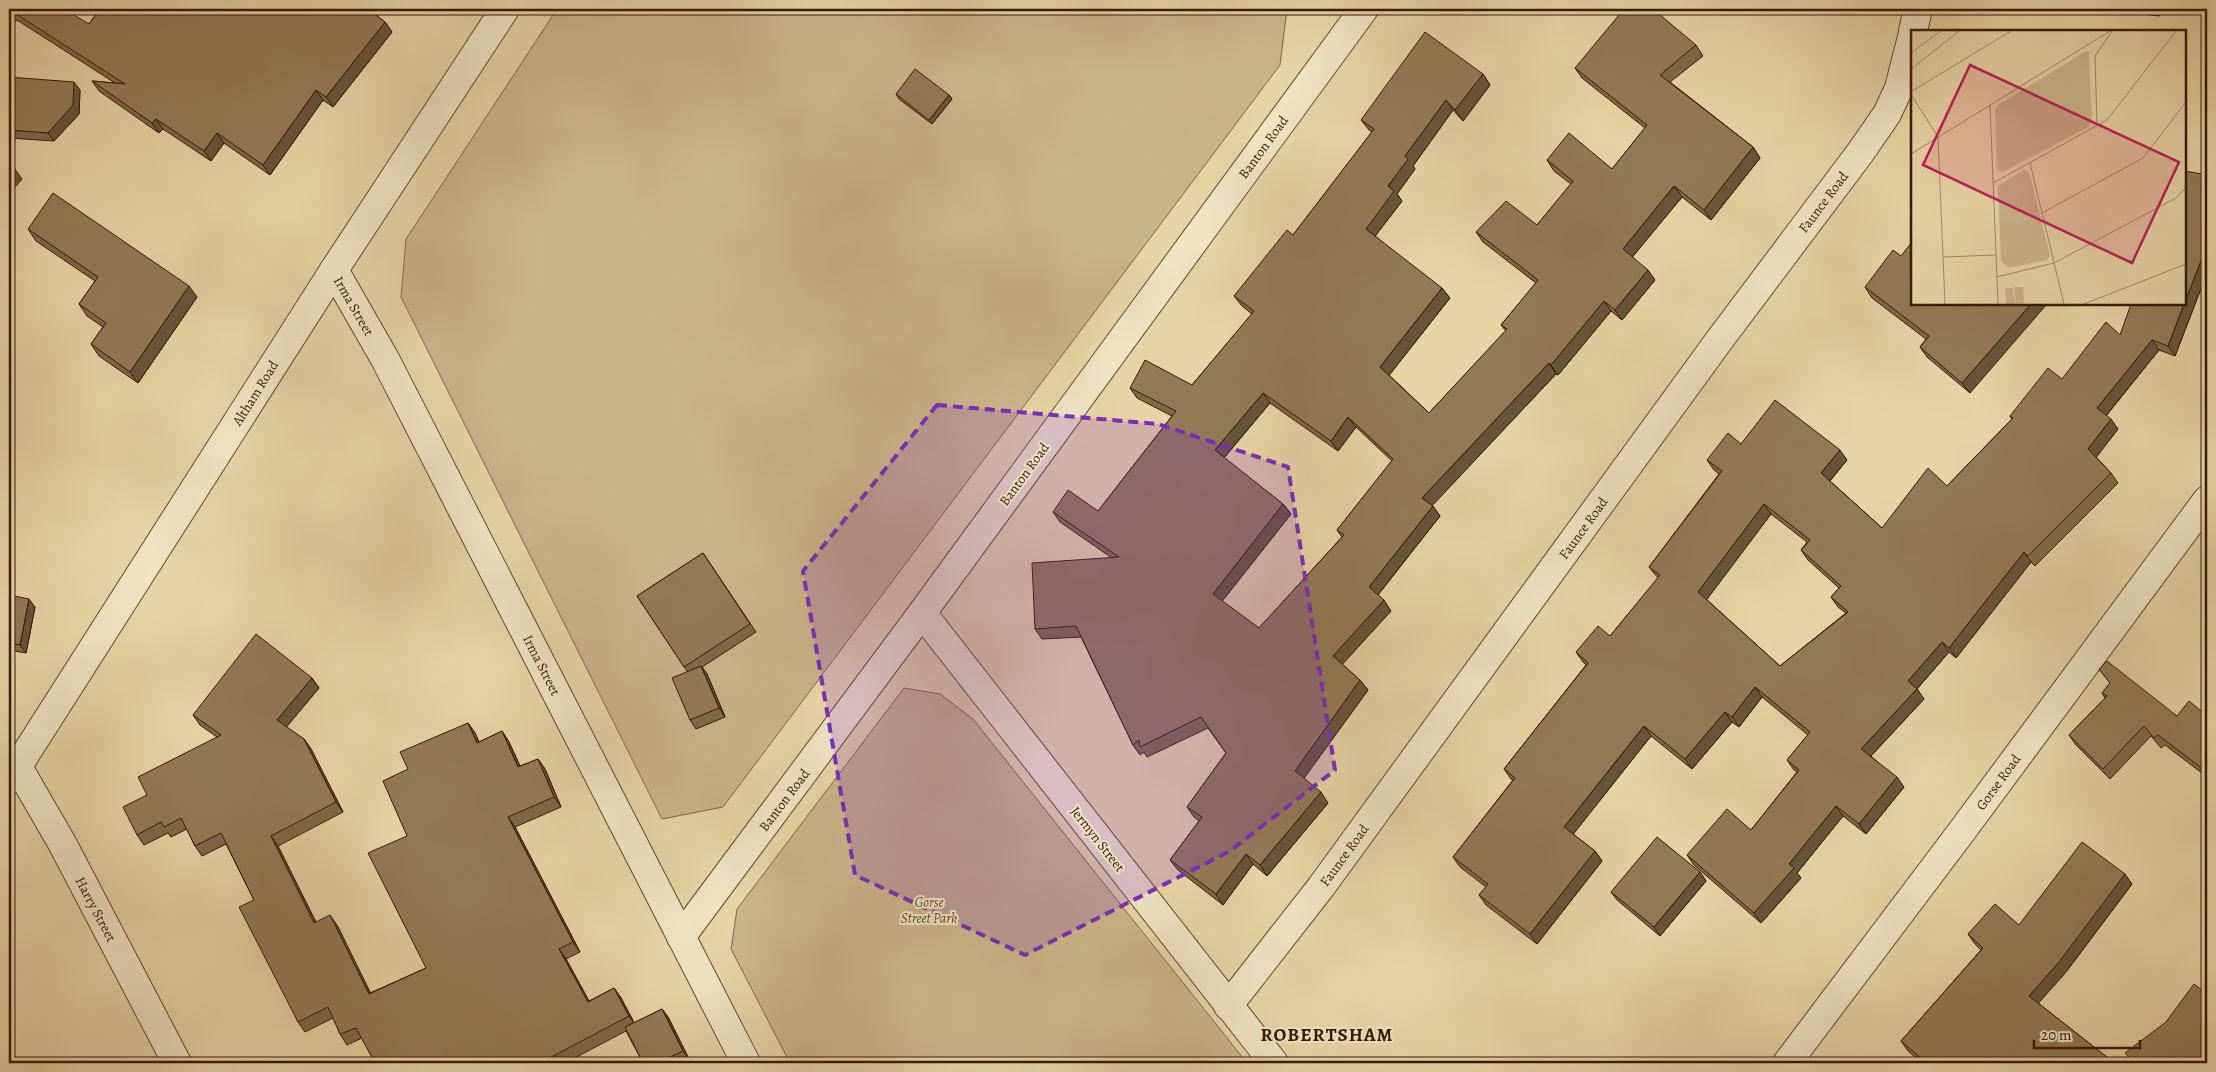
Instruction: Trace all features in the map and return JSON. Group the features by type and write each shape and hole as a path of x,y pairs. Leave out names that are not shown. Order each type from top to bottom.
{"street":[{"name":"Altham Road","path":"12,769 505,9"},
{"path":"1913,30 1918,9"},
{"name":"Banton Road","path":"682,937 922,613 1354,14"},
{"name":"Faunce Road","path":"1228,1006 1321,887 1718,342 1860,153 1887,114 1899,88 1911,41"},
{"name":"Irma Street","path":"334,270 385,359 746,1063"},
{"name":"Gorse Road","path":"1787,1063 1962,832 2207,500"},
{"name":"Jermyn Street","path":"922,613 1274,1063"},
{"name":"Harry Street","path":"12,769 62,843 177,1063"}],"highlighted area":[{"path":"937,405 1158,424 1288,467 1335,770 1230,851 1025,955 855,875 803,571"}],"green space":[{"path":"557,9 1287,9 1280,65 723,807 662,819 401,297 406,239"},
{"name":"Gorse Street Park","path":"904,688 940,694 973,719 1247,1063 790,1063 731,949 737,909"}],"building":[{"path":"9,9 64,9 89,24 100,9 368,9 385,22 326,97 316,90 263,165 217,133 204,151 156,119 152,123 92,81 125,84 9,11"},
{"path":"1624,9 1653,9 1696,45 1660,75 1753,147 1704,210 1674,186 1623,249 1648,270 1615,310 1604,301 1551,365 1549,363 1422,498 1433,506 1369,587 1384,600 1333,656 1360,680 1295,771 1321,792 1260,865 1246,854 1216,894 1170,860 1202,817 1187,807 1226,753 1201,717 1140,747 1139,740 1133,745 1076,626 1035,629 1032,563 1119,557 1053,512 1068,490 1098,511 1176,411 1130,388 1145,360 1192,385 1254,311 1234,296 1287,230 1293,235 1374,129 1361,120 1425,32 1483,74 1455,110 1446,100 1405,156 1408,159 1388,186 1394,191 1366,229 1442,288 1380,367 1429,413 1507,329 1501,325 1538,280 1476,232 1506,201 1537,225 1573,181 1547,160 1569,133 1612,169 1647,125 1575,68","holes":["1263,393 1331,441 1348,417 1393,459 1337,530 1344,535 1259,628 1213,594 1283,504 1215,450"]},
{"path":"915,69 949,95 929,120 896,94"},
{"path":"9,77 74,82 73,105 48,133 9,130"},
{"path":"9,164 14,168 9,174"},
{"path":"2186,171 2207,175 2207,254 2204,253 2186,299"},
{"path":"53,193 189,286 130,372 91,344 106,323 79,304 98,277 28,229"},
{"path":"1911,243 1911,305 2030,305 1962,383 1920,347 1929,336 1865,287 1893,250 1901,256"},
{"path":"2131,305 2184,305 2168,346 2152,340 2097,408 2111,419 2088,449 2111,473 2028,556 2024,552 1949,648 1942,642 1908,681 1917,689 1861,749 1897,777 1859,824 1836,806 1789,864 1794,868 1754,913 1687,855 1727,809 1751,830 1799,770 1787,760 1810,732 1755,687 1732,717 1725,712 1685,759 1644,726 1564,827 1595,851 1530,934 1479,895 1488,884 1453,857 1515,778 1504,769 1588,663 1576,652 1598,626 1610,636 1660,575 1649,567 1722,471 1707,460 1728,433 1741,444 1775,400 1840,450 1821,473 1882,528 1928,468 1947,486 2013,418 2010,416 2048,368 2062,379 2106,322 2120,335","holes":["1764,504 1810,540 1801,550 1841,586 1831,597 1848,612 1780,666 1698,592"]},
{"path":"703,553 750,624 684,667 637,596"},
{"path":"9,595 29,599 20,645 9,643"},
{"path":"256,634 312,678 277,720 304,739 336,802 271,836 314,923 330,915 369,994 426,968 368,853 407,836 383,781 408,769 400,752 468,723 477,743 502,731 518,767 538,759 554,797 508,817 573,942 559,949 588,1002 614,988 629,1016 542,1063 375,1063 356,1028 340,1034 328,1007 298,1022 239,907 254,900 221,833 195,846 181,818 164,827 161,822 137,835 123,807 147,795 138,777 221,735 193,715"},
{"path":"2107,661 2177,716 2189,701 2206,715 2207,713 2207,772 2158,735 2154,738 2144,726 2103,769 2069,735 2107,696 2102,693 2110,683 2099,669"},
{"path":"701,666 719,708 690,720 672,678"},
{"path":"1657,837 1700,872 1654,927 1611,892"},
{"path":"2082,842 2125,874 2059,962 2029,996 2108,1058 2104,1063 1920,1063 1923,1060 1901,1041 1983,948 1968,934 1995,904 2019,925"},
{"path":"2194,984 2207,994 2207,1063 2134,1063 2125,1053 2166,1022"},
{"path":"662,1009 683,1051 658,1063 643,1063 625,1027"}],"district":[{"name":"ROBERTSHAM","path":"1327,1034"}]}
